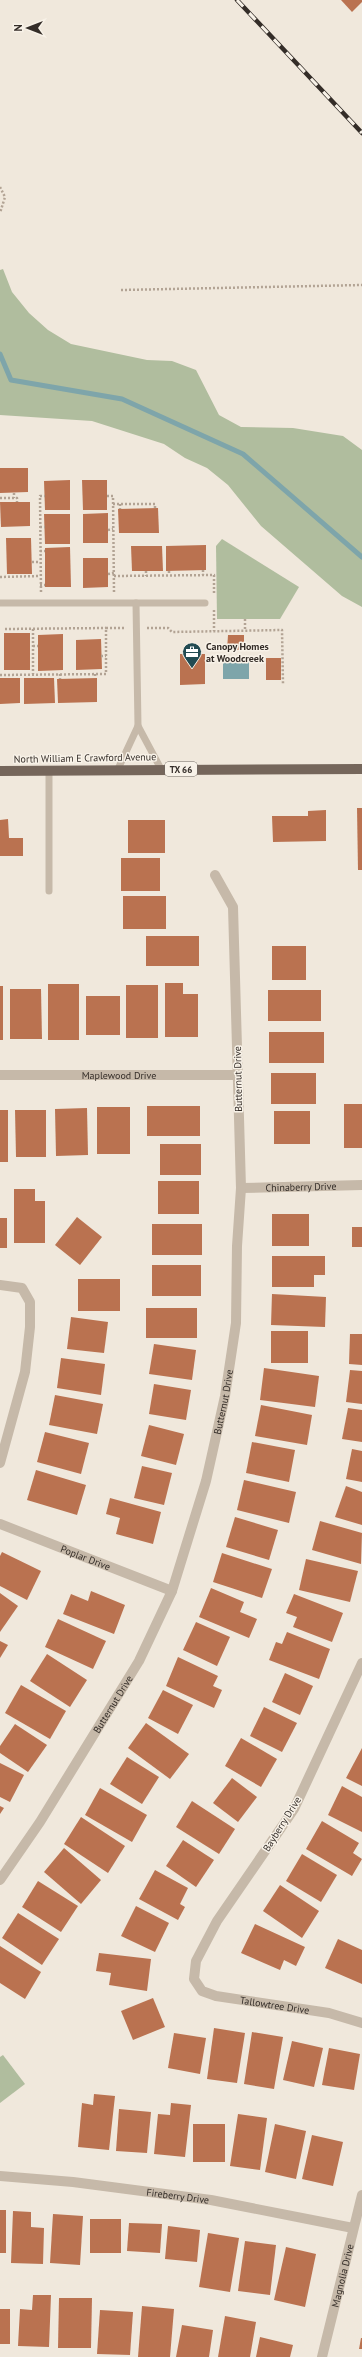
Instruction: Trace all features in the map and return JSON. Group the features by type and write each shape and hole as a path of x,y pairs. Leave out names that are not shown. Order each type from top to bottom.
{"main road":[{"name":"North William E Crawford Avenue","path":"0,771 161,768 362,769"}],"street":[{"name":"Butternut Drive","path":"0,1880 40,1822 139,1661 172,1591 206,1481 225,1396 236,1323 237,1246 241,1188 233,907 215,875"},
{"name":"Maplewood Drive","path":"0,1075 238,1075"},
{"name":"Chinaberry Drive","path":"241,1188 362,1185"},
{"path":"0,1285 22,1288 30,1302 30,1327 25,1372 0,1463"},
{"name":"Poplar Drive","path":"0,1524 172,1591"},
{"name":"Bayberry Drive","path":"194,1979 196,1961 218,1921 294,1809 362,1664"},
{"name":"Tallowtree Drive","path":"194,1979 202,1991 216,1996 329,2013 362,2023"},
{"name":"Fireberry Drive","path":"0,2176 73,2182 211,2200 354,2228"},
{"name":"Magnolia Drive","path":"322,2357 362,2195"}],"lane":[{"path":"118,769 138,726 136,603"},
{"path":"0,604 205,603"},
{"path":"138,726 161,768"},
{"path":"49,770 49,891"}],"path":[{"path":"0,187 5,201 0,213"},
{"path":"121,290 362,285"},
{"path":"14,493 14,498 17,498 17,502"},
{"path":"45,496 40,496 40,593 48,593"},
{"path":"107,496 113,496 114,575 114,592 107,592"},
{"path":"0,498 14,498"},
{"path":"113,504 155,504 155,508"},
{"path":"120,504 120,509"},
{"path":"40,527 45,527"},
{"path":"108,530 113,529"},
{"path":"40,550 45,550"},
{"path":"32,562 40,562"},
{"path":"204,570 204,575"},
{"path":"146,571 146,576"},
{"path":"108,574 146,576 214,575 214,631"},
{"path":"0,577 40,576"},
{"path":"40,585 46,585"},
{"path":"246,619 246,631"},
{"path":"0,674 106,674 106,628"},
{"path":"5,629 168,628 172,632 282,630 283,684"},
{"path":"33,629 33,674"},
{"path":"33,646 38,646"},
{"path":"101,656 106,656"},
{"path":"60,674 60,679"}],"green space":[{"path":"3,269 12,292 29,313 48,330 71,344 147,360 172,361 196,370 219,415 241,427 293,428 343,436 362,450 362,607 342,596 261,526 228,485 207,468 185,458 164,444 92,421 0,415 0,270"},
{"path":"222,539 299,587 280,619 217,619 216,546"},
{"path":"3,2055 25,2084 0,2103 0,2057"}],"water":[{"path":"223,658 249,658 249,679 223,679"}],"building":[{"path":"341,0 362,0 362,2 352,12"},
{"path":"0,468 28,468 28,492 0,493"},
{"path":"70,480 70,510 45,510 44,481"},
{"path":"82,480 107,480 107,510 83,510"},
{"path":"0,502 30,502 30,526 1,527"},
{"path":"158,508 159,533 119,533 118,509"},
{"path":"108,513 108,543 83,543 83,514"},
{"path":"44,514 70,514 70,544 45,544"},
{"path":"6,538 31,538 32,574 7,574"},
{"path":"206,545 206,570 166,571 166,546"},
{"path":"131,546 162,546 163,571 132,571"},
{"path":"70,547 71,587 45,587 45,548"},
{"path":"83,558 108,558 108,587 83,588"},
{"path":"4,633 30,633 30,670 4,670"},
{"path":"63,634 63,670 38,671 38,635"},
{"path":"228,635 244,635 244,650 227,650"},
{"path":"101,639 102,669 76,670 76,640"},
{"name":"Canopy Homes at Woodcreek","path":"180,654 205,654 205,684 180,685"},
{"path":"266,658 281,658 281,680 266,680"},
{"path":"0,678 20,678 20,703 0,704"},
{"path":"24,678 54,678 55,703 24,704"},
{"path":"97,678 97,702 58,703 57,679"},
{"path":"357,808 362,808 362,870 358,870"},
{"path":"326,810 326,841 273,842 272,816 308,816 308,811"},
{"path":"8,819 9,838 23,838 23,856 0,856 0,820"},
{"path":"128,820 165,820 165,853 128,853"},
{"path":"121,858 160,858 160,891 121,891"},
{"path":"123,896 166,896 166,929 123,929"},
{"path":"146,936 199,936 199,966 146,966"},
{"path":"272,946 306,946 306,980 272,980"},
{"path":"165,983 183,983 183,994 198,994 198,1037 165,1037"},
{"path":"48,984 79,984 79,1040 48,1040"},
{"path":"126,985 158,985 158,1038 126,1038"},
{"path":"0,986 3,986 3,1040 0,1040"},
{"path":"10,989 41,989 42,1039 10,1039"},
{"path":"268,990 321,990 321,1021 268,1021"},
{"path":"86,996 120,996 120,1035 86,1035"},
{"path":"269,1032 324,1032 324,1063 269,1063"},
{"path":"271,1073 316,1073 316,1104 271,1104"},
{"path":"344,1104 362,1104 362,1148 344,1148"},
{"path":"147,1106 200,1106 200,1136 147,1136"},
{"path":"97,1107 130,1107 130,1154 97,1154"},
{"path":"87,1108 88,1155 56,1156 55,1109"},
{"path":"0,1110 8,1110 8,1162 0,1162"},
{"path":"15,1110 46,1110 46,1157 16,1157"},
{"path":"274,1111 310,1111 310,1144 274,1144"},
{"path":"160,1144 201,1144 201,1175 160,1175"},
{"path":"158,1181 199,1181 199,1214 158,1214"},
{"path":"14,1189 35,1189 35,1201 45,1201 45,1243 14,1243"},
{"path":"272,1214 309,1214 309,1246 272,1246"},
{"path":"77,1217 102,1237 80,1265 55,1245"},
{"path":"0,1218 7,1218 7,1248 0,1248"},
{"path":"152,1224 202,1224 202,1255 152,1255"},
{"path":"352,1227 362,1227 362,1247 352,1247"},
{"path":"272,1256 325,1256 325,1275 314,1275 314,1287 272,1287"},
{"path":"152,1265 201,1265 201,1296 152,1296"},
{"path":"78,1279 120,1279 120,1311 78,1311"},
{"path":"272,1294 326,1297 325,1327 271,1325"},
{"path":"146,1308 197,1308 197,1338 146,1338"},
{"path":"71,1317 108,1322 104,1353 67,1349"},
{"path":"271,1331 308,1331 308,1363 271,1363"},
{"path":"350,1334 362,1334 362,1365 349,1364"},
{"path":"154,1344 196,1350 192,1380 149,1374"},
{"path":"61,1358 105,1364 101,1395 57,1388"},
{"path":"264,1368 319,1376 315,1407 260,1400"},
{"path":"350,1370 362,1371 362,1404 346,1402"},
{"path":"154,1384 191,1390 186,1420 149,1414"},
{"path":"55,1395 103,1404 97,1434 49,1425"},
{"path":"261,1405 312,1415 307,1445 255,1436"},
{"path":"348,1408 362,1410 362,1442 342,1439"},
{"path":"149,1425 184,1434 176,1465 141,1456"},
{"path":"45,1432 89,1443 81,1474 37,1462"},
{"path":"252,1442 295,1450 289,1482 246,1473"},
{"path":"352,1449 362,1451 362,1482 346,1479"},
{"path":"142,1466 172,1473 164,1505 134,1498"},
{"path":"36,1470 86,1485 77,1515 27,1500"},
{"path":"244,1480 296,1492 289,1523 237,1510"},
{"path":"346,1486 362,1492 362,1525 335,1517"},
{"path":"110,1498 161,1512 153,1544 116,1534 120,1518 106,1514"},
{"path":"235,1517 278,1530 269,1560 226,1547"},
{"path":"320,1521 362,1533 361,1564 312,1550"},
{"path":"2,1552 41,1571 27,1600 0,1586 0,1556"},
{"path":"222,1553 272,1569 262,1598 213,1582"},
{"path":"306,1559 358,1571 350,1602 299,1590"},
{"path":"211,1588 244,1602 240,1612 257,1619 249,1638 199,1617"},
{"path":"91,1591 125,1605 114,1634 63,1614 71,1594 88,1601"},
{"path":"0,1593 18,1606 0,1632"},
{"path":"294,1594 343,1613 332,1642 293,1627 297,1617 286,1613"},
{"path":"58,1619 106,1641 93,1669 45,1647"},
{"path":"196,1622 230,1637 217,1666 183,1650"},
{"path":"287,1632 330,1649 319,1679 269,1660 276,1642 282,1644"},
{"path":"0,1641 8,1645 0,1658"},
{"path":"47,1654 87,1680 70,1707 30,1681"},
{"path":"178,1657 218,1676 213,1686 222,1690 214,1708 166,1686"},
{"path":"285,1673 313,1686 300,1715 272,1702"},
{"path":"21,1685 66,1711 50,1739 5,1713"},
{"path":"163,1690 193,1705 178,1734 148,1718"},
{"path":"264,1707 297,1723 282,1752 250,1736"},
{"path":"146,1723 189,1754 170,1779 128,1748"},
{"path":"15,1724 47,1745 28,1772 0,1753 0,1746"},
{"path":"241,1738 277,1759 261,1787 225,1766"},
{"path":"362,1748 362,1786 346,1778"},
{"path":"127,1757 159,1777 142,1804 110,1784"},
{"path":"0,1763 24,1775 10,1802 0,1797"},
{"path":"232,1778 257,1797 238,1822 213,1803"},
{"path":"342,1786 362,1797 362,1832 328,1815"},
{"path":"100,1788 147,1815 132,1842 85,1815"},
{"path":"192,1801 235,1829 219,1854 176,1827"},
{"path":"0,1806 4,1808 0,1814"},
{"path":"81,1817 125,1846 108,1873 64,1844"},
{"path":"322,1821 359,1843 353,1853 362,1859 352,1876 306,1849"},
{"path":"183,1840 214,1860 196,1887 166,1866"},
{"path":"64,1848 101,1880 81,1904 44,1872"},
{"path":"302,1854 337,1875 321,1902 286,1881"},
{"path":"155,1870 188,1888 180,1904 185,1907 178,1920 139,1899"},
{"path":"38,1881 78,1906 61,1932 22,1907"},
{"path":"280,1885 319,1911 302,1938 263,1911"},
{"path":"136,1906 169,1923 155,1952 121,1936"},
{"path":"18,1913 59,1939 42,1965 2,1938"},
{"path":"255,1924 305,1947 296,1966 284,1960 280,1970 241,1953"},
{"path":"338,1939 362,1950 362,1984 325,1968"},
{"path":"0,1946 41,1972 25,1999 0,1983"},
{"path":"99,1953 151,1959 147,1991 109,1985 111,1973 96,1971"},
{"path":"153,1998 165,2027 133,2040 121,2011"},
{"path":"214,2028 245,2033 237,2083 207,2079"},
{"path":"252,2032 283,2037 274,2089 244,2084"},
{"path":"174,2033 206,2038 200,2074 168,2068"},
{"path":"292,2041 323,2048 314,2087 283,2080"},
{"path":"329,2048 360,2054 354,2090 322,2085"},
{"path":"94,2094 115,2096 109,2150 78,2147 82,2103 93,2105"},
{"path":"171,2103 191,2105 185,2157 154,2154 158,2114 170,2115"},
{"path":"119,2109 151,2112 147,2153 116,2151"},
{"path":"238,2114 267,2118 260,2170 230,2166"},
{"path":"193,2124 225,2124 225,2162 193,2162"},
{"path":"275,2124 306,2131 296,2179 265,2172"},
{"path":"312,2135 343,2142 333,2186 302,2179"},
{"path":"0,2210 6,2210 6,2253 0,2253"},
{"path":"13,2211 31,2212 31,2227 44,2228 43,2264 11,2263"},
{"path":"53,2214 83,2216 80,2265 50,2263"},
{"path":"90,2219 121,2219 121,2253 90,2253"},
{"path":"129,2223 162,2224 160,2253 127,2251"},
{"path":"168,2226 200,2230 197,2262 165,2259"},
{"path":"208,2233 239,2238 230,2292 199,2287"},
{"path":"245,2241 276,2245 270,2295 238,2291"},
{"path":"286,2247 316,2254 305,2307 274,2300"},
{"path":"33,2295 51,2295 49,2347 18,2346 20,2309 32,2310"},
{"path":"59,2298 92,2298 91,2348 58,2348"},
{"path":"142,2306 174,2309 170,2357 138,2357"},
{"path":"0,2309 10,2309 10,2344 0,2344"},
{"path":"100,2310 133,2312 130,2355 97,2354"},
{"path":"225,2316 256,2322 250,2357 218,2357"},
{"path":"182,2325 213,2330 209,2357 176,2357"},
{"path":"260,2337 293,2345 290,2357 256,2357"},
{"path":"361,2338 362,2349 359,2349"}],"waterway":[{"path":"0,354 11,380 122,399 243,454 362,557"}],"railway":[{"path":"237,0 362,133"}],"place":[{"name":"Canopy Homes at Woodcreek","path":"192,669"}]}
